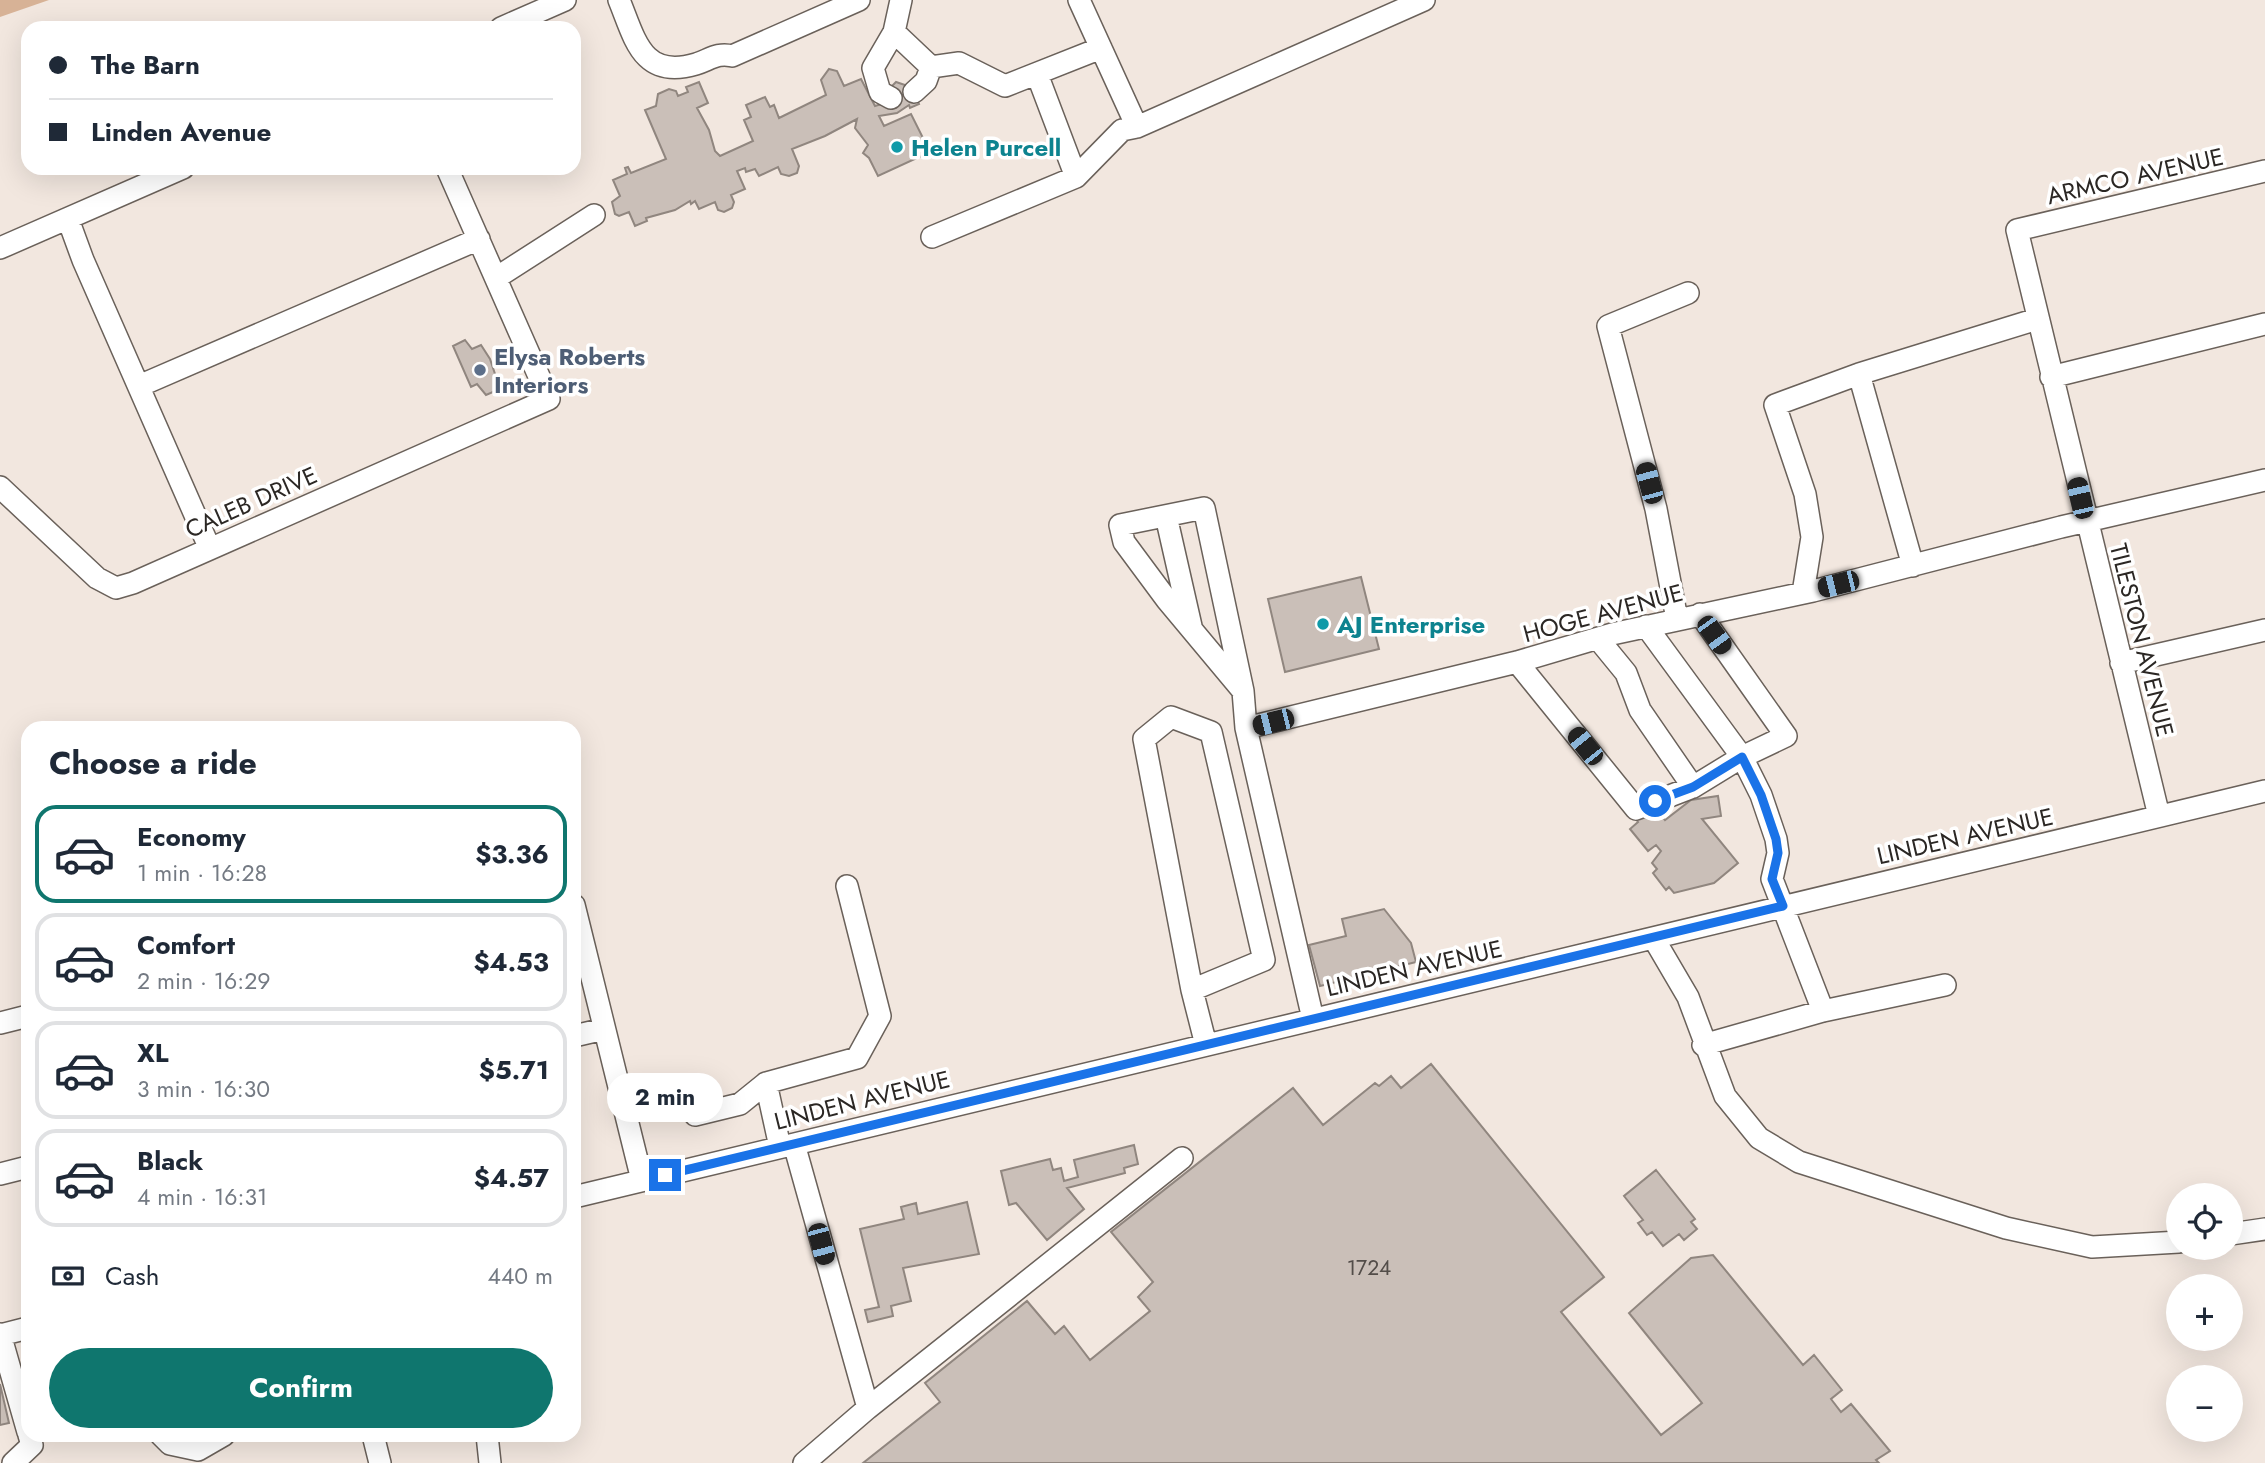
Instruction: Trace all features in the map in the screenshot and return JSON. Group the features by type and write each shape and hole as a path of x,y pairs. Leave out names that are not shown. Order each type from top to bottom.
{"street":[{"path":"517,21 565,0"},
{"path":"619,0 639,49 647,59 670,68 694,65 723,54 732,56 859,0"},
{"path":"891,98 880,92 873,68 894,32 901,0"},
{"path":"1079,0 1137,127"},
{"path":"932,237 1076,177 1122,130 1137,127 1424,0"},
{"path":"894,32 931,68"},
{"path":"931,68 959,63 1005,86 1101,48"},
{"path":"914,92 926,81 931,68"},
{"path":"1037,74 1076,177"},
{"name":"ARMCO AVENUE","path":"2017,230 2265,172"},
{"path":"0,248 167,175"},
{"path":"450,175 496,278 594,215"},
{"path":"68,219 211,549"},
{"name":"TILESTON AVENUE","path":"2017,230 2159,816"},
{"path":"139,386 478,239"},
{"name":"CALEB DRIVE","path":"0,486 97,578 116,588 211,549 549,399 496,278"},
{"path":"1677,619 1656,509 1608,326 1688,293"},
{"path":"1803,593 1812,537 1805,494 1775,405 1859,374 2037,319"},
{"path":"2051,377 2265,324"},
{"path":"1859,374 1913,566"},
{"name":"HOGE AVENUE","path":"1246,728 1517,663 1646,626 1803,593 2086,521 2265,480"},
{"path":"1243,691 1167,600 1124,542 1119,525 1204,508 1243,691 1246,728 1313,1019"},
{"path":"1166,516 1191,627"},
{"path":"1517,663 1636,808 1693,787 1742,757 1786,736 1700,614"},
{"path":"1646,626 1742,757 1761,795 1778,853 1772,879 1823,1011"},
{"path":"2121,663 2265,630"},
{"path":"1599,640 1626,673 1640,710 1693,787"},
{"path":"1192,989 1264,960 1211,733 1171,717 1144,739 1192,989 1206,1045"},
{"name":"LINDEN AVENUE","path":"581,1195 2265,791"},
{"path":"695,1115 740,1104 766,1083 857,1058 880,1016 847,886"},
{"path":"581,934 642,1180"},
{"path":"1654,939 1688,997 1703,1045 1725,1096 1759,1138 1798,1161 2006,1228 2092,1247 2166,1243"},
{"path":"1703,1045 1823,1011 1945,985"},
{"path":"0,1023 21,1018"},
{"path":"581,1034 604,1029"},
{"path":"766,1083 868,1408"},
{"path":"804,1463 868,1408 1182,1158"},
{"path":"0,1174 21,1169"},
{"path":"2243,1232 2265,1229"},
{"path":"21,1330 0,1334 21,1407"},
{"path":"13,1463 32,1445 31,1442"},
{"path":"168,1442 198,1450 211,1442"},
{"path":"375,1442 380,1463"},
{"path":"488,1442 490,1463"}],"shaded area":[{"path":"0,0 49,0 0,17"}],"building":[{"name":"Helen Purcell","path":"829,69 837,71 844,86 861,79 875,106 885,103 890,88 896,82 911,87 919,104 910,108 909,105 897,113 879,116 884,126 911,114 930,152 878,176 869,158 863,153 868,145 855,128 857,119 792,149 799,166 797,173 789,176 781,174 778,167 759,176 755,169 737,171 745,189 731,195 734,202 732,208 724,212 718,210 715,202 699,209 695,201 691,204 690,201 675,210 646,218 647,221 635,226 629,212 619,216 615,214 612,202 620,196 613,180 627,174 625,168 628,167 631,173 666,159 645,110 656,106 658,94 669,89 676,91 678,96 688,92 686,87 699,82 708,103 697,108 709,130 715,151 720,156 753,141 744,120 751,117 746,105 765,97 770,107 774,105 779,118 826,95 821,80"},
{"path":"465,340 472,349 481,345 490,359 500,389 486,395 477,384 471,387 453,346"},
{"name":"AJ Enterprise","path":"1361,577 1379,649 1285,672 1268,599"},
{"path":"1718,796 1721,816 1702,819 1738,863 1714,883 1674,893 1669,887 1666,890 1653,873 1657,869 1652,863 1661,851 1656,845 1648,851 1630,829 1638,822 1636,819 1653,805 1665,820 1691,800"},
{"path":"1384,909 1411,943 1416,962 1320,986 1309,945 1346,936 1342,919"},
{"path":"1431,1064 1604,1277 1561,1312 1661,1435 1702,1403 1629,1313 1691,1258 1713,1255 1803,1365 1814,1355 1842,1390 1831,1399 1841,1412 1851,1404 1890,1451 1876,1460 1879,1463 863,1463 940,1402 925,1383 1027,1301 1055,1334 1064,1326 1090,1360 1150,1311 1138,1297 1153,1282 1111,1232 1293,1088 1323,1125 1375,1083 1379,1086 1391,1076 1401,1088"},
{"path":"1134,1145 1138,1164 1124,1168 1125,1173 1067,1188 1084,1209 1047,1240 1016,1203 1009,1205 1001,1171 1050,1159 1053,1170 1061,1168 1064,1181 1078,1177 1074,1160"},
{"path":"1656,1170 1695,1219 1691,1222 1697,1229 1684,1240 1679,1234 1663,1246 1652,1232 1647,1235 1638,1223 1643,1220 1624,1196"},
{"path":"967,1202 979,1254 903,1268 911,1301 891,1306 893,1316 868,1322 865,1310 879,1307 860,1229 904,1219 901,1207 916,1203 918,1214"},
{"path":"0,1384 9,1423 0,1425"}],"place":[{"name":"Helen Purcell","path":"897,147"},
{"name":"Elysa Roberts Interiors","path":"480,370"},
{"name":"AJ Enterprise","path":"1323,624"}],"route":[{"path":"665,1175 1783,906 1772,879 1778,853 1776,839 1761,795 1742,757 1693,787 1655,801"}]}
